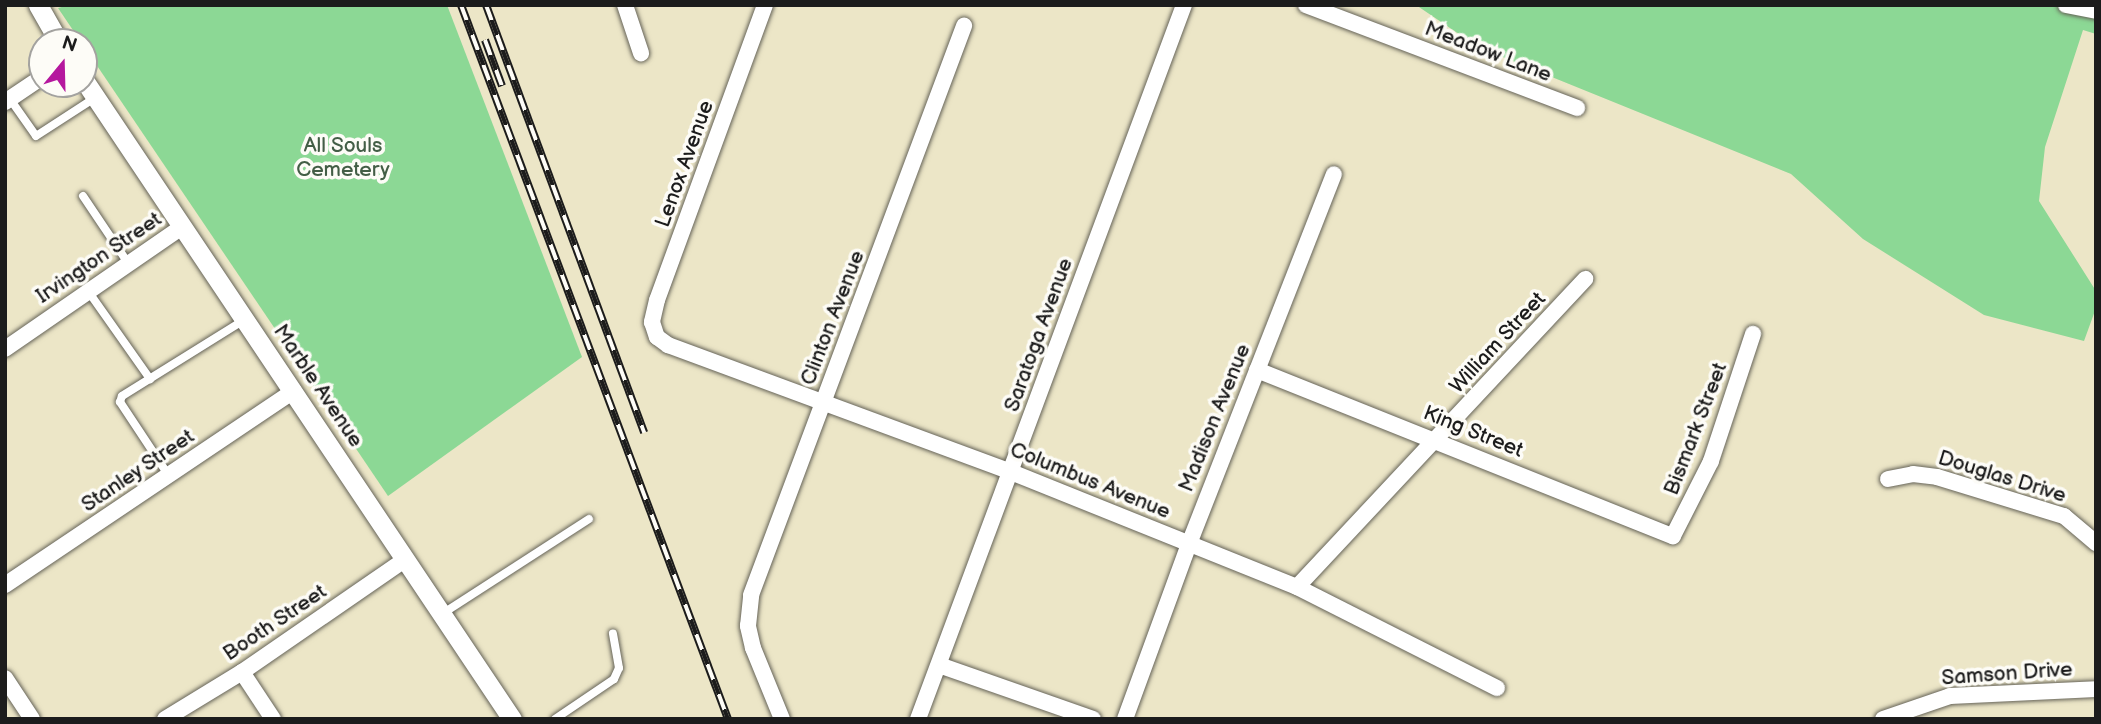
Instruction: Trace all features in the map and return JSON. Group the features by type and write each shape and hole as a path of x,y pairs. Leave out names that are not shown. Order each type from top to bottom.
{"street":[{"path":"38,5 51,28"},
{"path":"625,5 641,53"},
{"name":"Lenox Avenue","path":"657,337 652,322 657,300 765,5"},
{"name":"Saratoga Avenue","path":"918,719 1184,5"},
{"name":"Meadow Lane","path":"1306,5 1577,108"},
{"path":"2066,5 2096,11"},
{"name":"Clinton Avenue","path":"782,719 748,626 751,596 964,26"},
{"path":"8,100 28,87"},
{"name":"Marble Avenue","path":"97,98 512,719"},
{"name":"Madison Avenue","path":"1125,719 1189,544 1334,174"},
{"name":"Irvington Street","path":"5,349 183,226"},
{"name":"William Street","path":"1297,587 1584,279"},
{"name":"Bismark Street","path":"1672,536 1711,461 1753,334"},
{"name":"Columbus Avenue","path":"657,337 823,404 1011,472 1297,587 1496,688"},
{"name":"King Street","path":"1257,370 1672,536"},
{"name":"Stanley Street","path":"5,585 294,391"},
{"name":"Douglas Drive","path":"1888,479 1913,474 1937,477 2014,500 2064,516 2096,543"},
{"name":"Booth Street","path":"165,719 243,672 406,559"},
{"path":"939,665 1093,719"},
{"path":"243,672 273,719"},
{"path":"5,678 32,719"},
{"name":"Samson Drive","path":"1883,719 1950,696 2096,689"}],"lane":[{"path":"8,100 36,136 94,98"},
{"path":"83,196 128,263"},
{"path":"88,291 150,379"},
{"path":"169,476 120,402 122,396 245,319"},
{"path":"442,614 589,519"},
{"path":"555,719 614,679 619,668 613,634"}],"green space":[{"name":"All Souls Cemetery","path":"69,5 447,5 582,357 388,496 98,67 98,28 72,28 58,8"},
{"path":"1416,5 2096,5 2096,34 2083,30 2045,147 2039,201 2096,291 2096,308 2084,341 1984,315 1863,239 1791,174 1478,47"}],"railway":[{"path":"461,5 728,719"},
{"path":"486,5 644,433"},
{"path":"485,40 502,86"}]}
